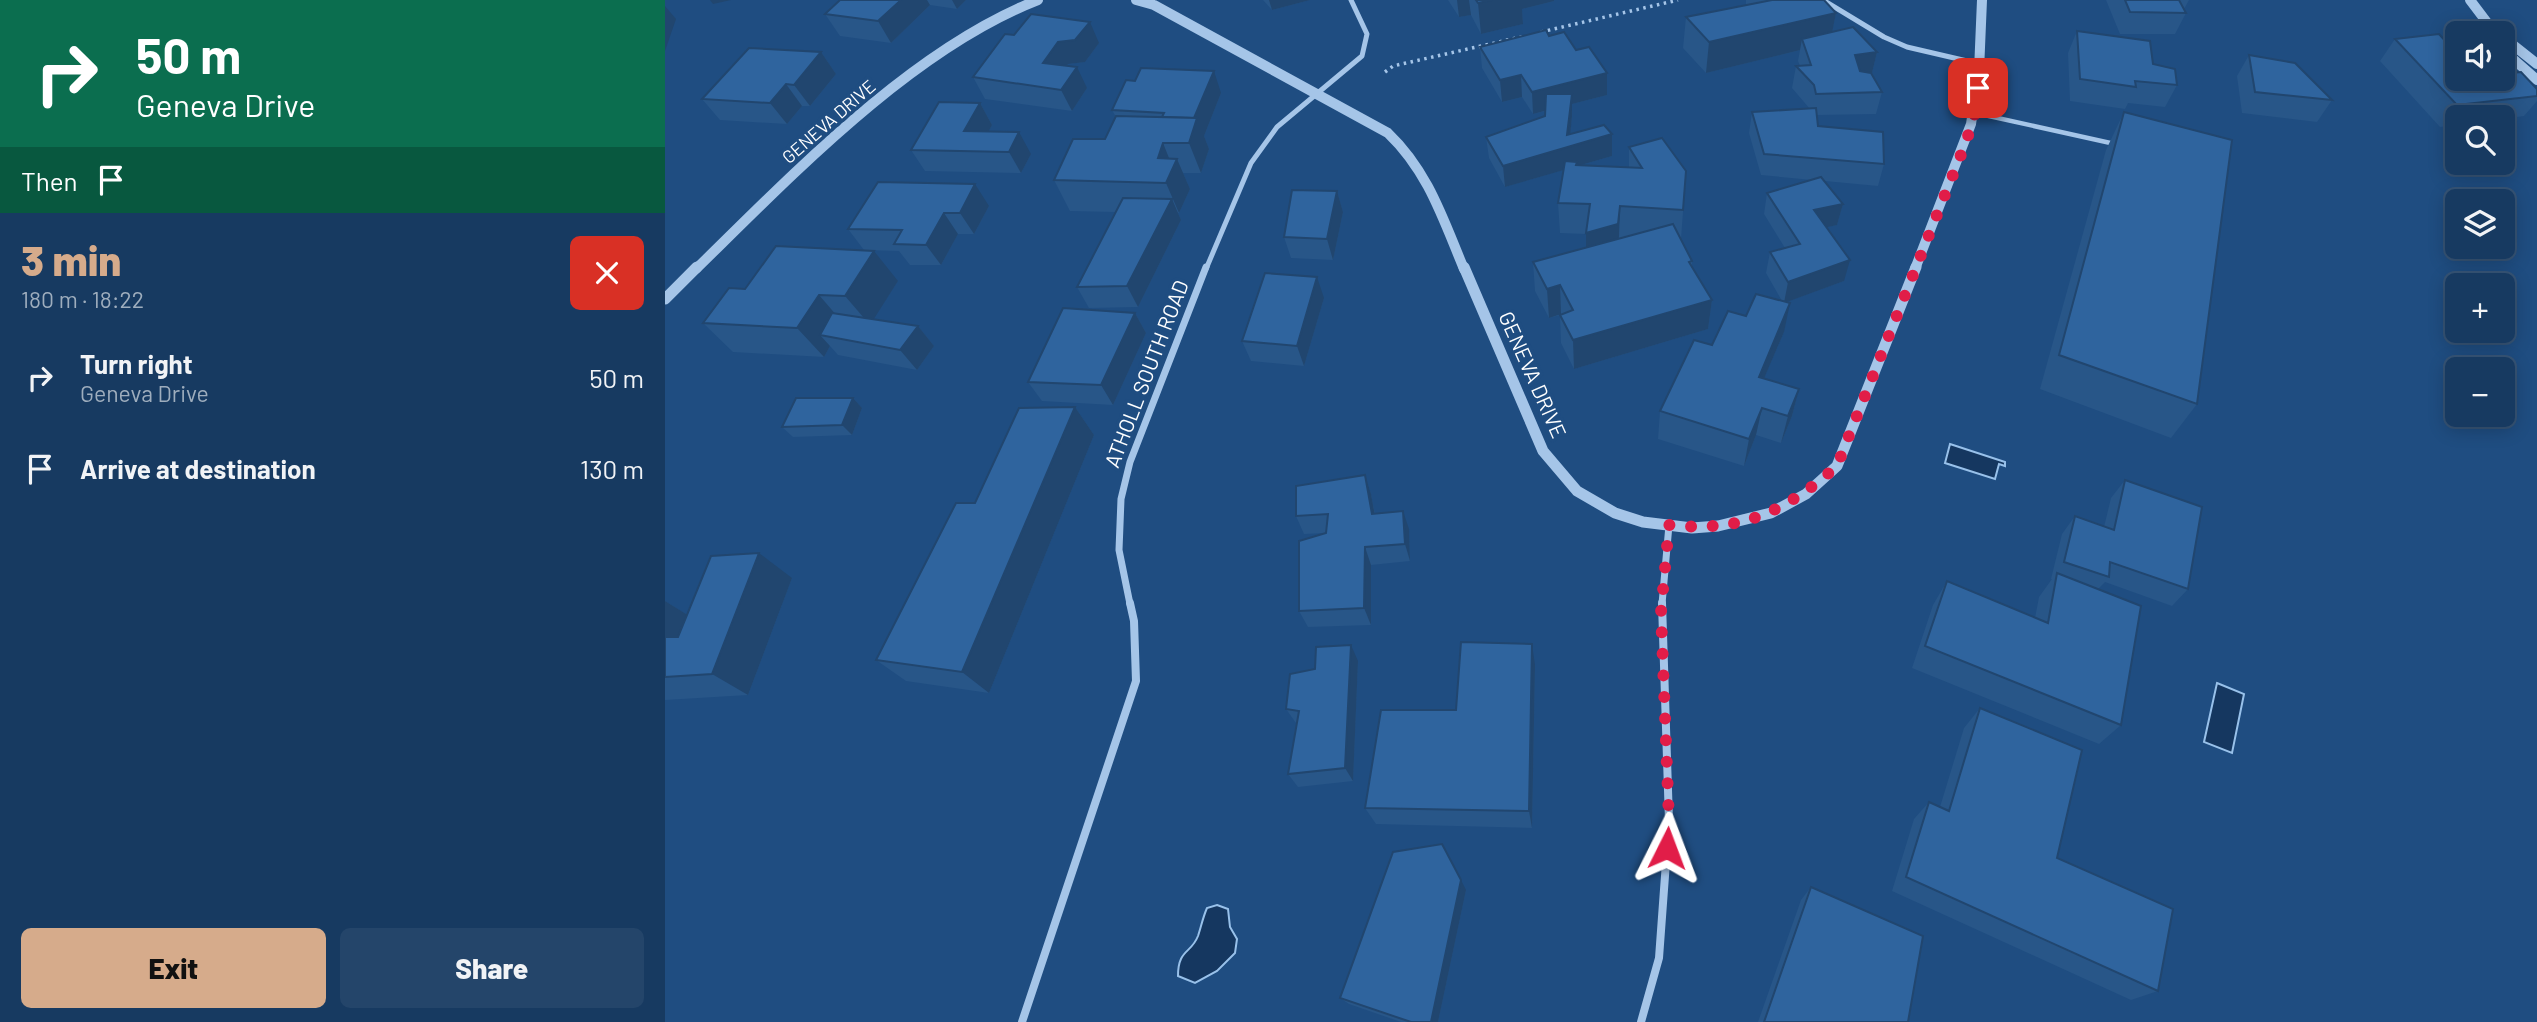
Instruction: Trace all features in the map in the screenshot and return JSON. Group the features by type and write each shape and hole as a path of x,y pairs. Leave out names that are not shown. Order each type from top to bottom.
{"street":[{"name":"GENEVA DRIVE","path":"665,299 767,200 855,120 941,51 1011,9 1038,0"},
{"name":"GENEVA DRIVE","path":"1136,0 1154,5 1388,133 1409,153 1424,176 1543,451 1577,491 1615,513 1692,528 1719,526 1771,513 1806,494 1837,466 1966,142 1975,113 1982,0"},
{"name":"ATHOLL SOUTH ROAD","path":"1022,1022 1136,681 1134,621 1119,550 1121,499 1130,462 1196,292 1251,163 1277,127 1362,56 1367,48 1369,37 1351,0"},
{"path":"1822,0 1884,37 1907,47 1980,64"},
{"path":"2470,0 2487,21"},
{"path":"2515,47 2537,64"},
{"path":"2515,61 2537,80"},
{"path":"1641,1022 1659,958 1669,821 1661,612 1669,525"}],"lane":[{"path":"1975,113 2051,128 2120,146"}],"path":[{"path":"1393,66 1678,0"}],"water":[{"path":"1950,444 2005,462 2005,466 1999,464 1995,479 1945,463"},
{"path":"2217,683 2244,694 2232,753 2204,742"},
{"path":"1217,905 1228,909 1230,927 1237,939 1235,953 1217,971 1195,983 1178,976 1180,961 1195,942 1207,908"}],"building":[{"path":"840,0 901,0 878,21 825,14"},
{"path":"1772,0 1824,0 1836,13 1709,42 1686,17"},
{"path":"2125,0 2179,0 2186,13 2130,12"},
{"path":"1031,14 1090,22 1075,40 1058,42 1043,63 1077,67 1061,90 973,77 1005,34 1014,35"},
{"path":"1853,27 1877,52 1855,55 1860,71 1871,73 1882,92 1816,94 1814,85 1796,66 1811,65 1802,39"},
{"path":"1546,30 1549,36 1564,32 1576,50 1589,47 1607,73 1532,92 1521,75 1500,80 1480,47"},
{"path":"2077,31 2150,41 2153,64 2175,69 2177,85 2135,81 2136,87 2080,79"},
{"path":"2439,34 2445,41 2445,91 2515,91 2515,73 2521,72 2537,89 2537,96 2457,105 2395,39"},
{"path":"749,48 821,52 794,85 786,84 770,103 702,99"},
{"path":"2249,55 2295,63 2332,100 2255,92"},
{"path":"1141,68 1214,71 1194,118 1162,117 1164,113 1112,110 1126,80 1135,81"},
{"path":"1546,94 1572,94 1567,135 1604,125 1612,134 1503,166 1486,137 1545,116"},
{"path":"939,102 980,103 964,131 1019,132 1009,152 911,150"},
{"path":"1816,108 1818,126 1883,132 1884,164 1764,154 1752,112"},
{"path":"2124,112 2232,140 2197,404 2059,355"},
{"path":"1116,116 1197,118 1189,143 1163,143 1158,158 1177,159 1166,183 1054,180 1073,139 1105,139"},
{"path":"1662,138 1686,171 1683,210 1620,206 1618,224 1586,233 1590,204 1558,203 1565,161 1577,162 1576,165 1642,168 1629,147"},
{"path":"1821,177 1843,204 1814,210 1850,260 1788,282 1770,252 1800,244 1767,193"},
{"path":"878,182 975,184 960,213 944,213 926,245 894,244 902,230 848,229"},
{"path":"1292,190 1337,191 1327,239 1284,237"},
{"path":"1123,198 1172,199 1127,286 1077,287"},
{"path":"1673,224 1692,261 1689,262 1712,300 1573,340 1560,315 1573,310 1560,285 1547,289 1533,262"},
{"path":"776,246 874,251 845,296 819,295 797,328 703,323 729,288 745,289"},
{"path":"1265,273 1317,277 1297,346 1242,341"},
{"path":"1756,294 1790,303 1759,377 1799,389 1788,416 1762,408 1749,439 1660,411 1694,340 1712,345 1728,311 1746,316"},
{"path":"1063,308 1135,313 1101,385 1028,382"},
{"path":"832,313 918,326 900,350 820,335"},
{"path":"796,398 853,398 842,425 782,427"},
{"path":"1075,407 962,672 876,660 956,503 975,503 1019,408"},
{"path":"1365,475 1372,514 1403,511 1405,544 1365,547 1364,608 1299,611 1299,541 1326,533 1328,514 1296,516 1296,486"},
{"path":"2125,480 2202,507 2188,589 2110,562 2109,577 2064,562 2075,516 2114,530"},
{"path":"759,553 712,674 665,677 665,637 678,637 711,556"},
{"path":"2057,573 2141,606 2121,725 1925,646 1947,581 2048,623"},
{"path":"1461,642 1532,644 1529,811 1365,808 1381,710 1456,710"},
{"path":"1351,645 1345,768 1288,774 1299,711 1286,709 1290,674 1315,669 1316,647"},
{"path":"1980,708 2082,750 2057,858 2173,909 2158,991 1906,877 1929,802 1949,811"},
{"path":"1442,844 1461,880 1431,1022 1411,1022 1340,998 1393,852"},
{"path":"1811,887 1923,936 1908,1022 1764,1022"}],"route":[{"path":"1667,848 1669,821 1661,612 1669,525 1692,528 1719,526 1771,513 1806,494 1837,466 1966,142 1975,113 1978,88"}]}
